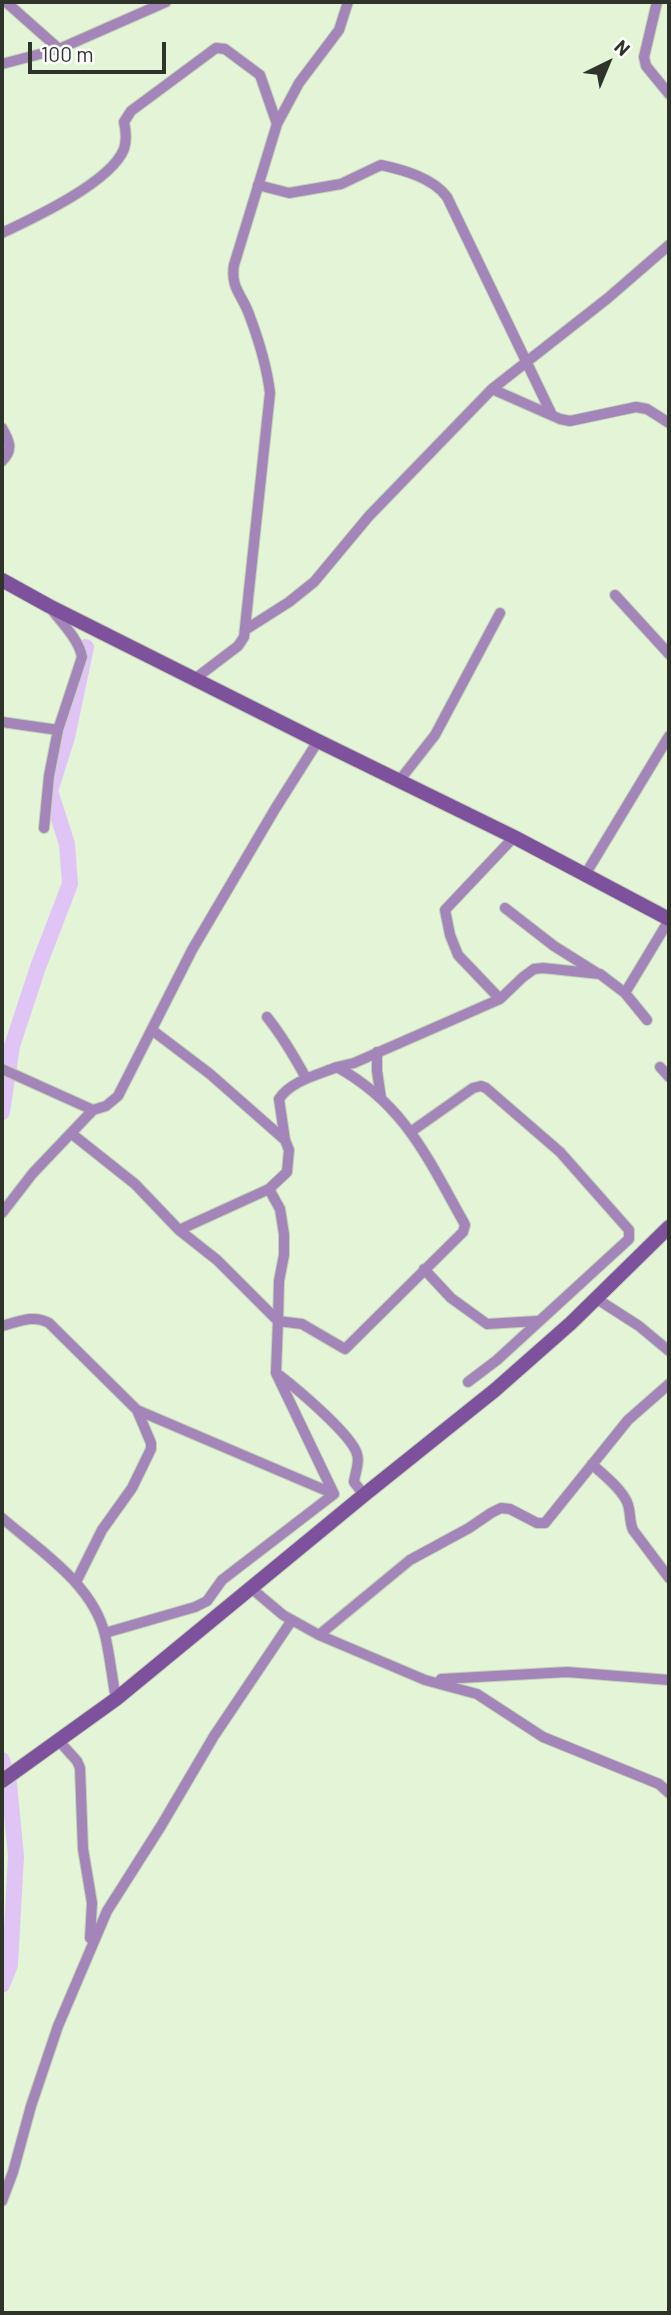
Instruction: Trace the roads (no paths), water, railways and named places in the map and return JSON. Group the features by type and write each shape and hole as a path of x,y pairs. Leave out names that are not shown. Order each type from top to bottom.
{"street":[{"path":"6,2 59,49"},
{"path":"2,64 59,49 166,2"},
{"path":"197,678 242,642 270,393 250,316 233,284 232,276 244,227 277,124 299,83 339,30 348,2"},
{"path":"657,2 644,57 646,66 669,94"},
{"path":"2,233 77,194 95,181 124,150 124,122 131,111 216,48 225,49 260,75 277,124"},
{"path":"258,185 289,193 341,184 381,165 428,180 440,187 552,415"},
{"path":"245,630 289,602 314,582 369,516 492,388 668,248"},
{"path":"492,388 570,421 581,421 619,409 636,407 647,409 669,423"},
{"path":"2,428 10,441 10,449 2,461"},
{"path":"2,580 49,606 514,837 669,920 625,993"},
{"path":"615,594 669,654"},
{"path":"44,828 49,776 58,730 82,657 74,639 49,606"},
{"path":"399,781 435,735 500,614"},
{"path":"2,722 58,730"},
{"path":"2,1213 33,1173 93,1110 106,1106 118,1096 192,950 318,741"},
{"path":"585,874 668,742"},
{"path":"500,999 458,955 450,935 445,910 514,837"},
{"path":"505,908 554,946 625,993 647,1020"},
{"path":"178,1230 269,1189 287,1172 289,1150 279,1100 283,1093 306,1078 354,1063 500,999 534,969 600,974"},
{"path":"267,1017 287,1042 306,1078"},
{"path":"152,1030 210,1074 285,1140"},
{"path":"377,1052 381,1098"},
{"path":"72,1134 135,1184 178,1230 217,1260 278,1321 302,1324 345,1349 463,1232 465,1225 412,1131 381,1098 337,1067"},
{"path":"660,1067 669,1077"},
{"path":"4,1071 93,1110"},
{"path":"412,1131 473,1088 486,1088 560,1152 630,1234 629,1239 498,1360 468,1382"},
{"path":"269,1189 281,1209 284,1234 284,1255 279,1281 276,1373 334,1494"},
{"path":"2,1781 116,1699 495,1390 594,1302 669,1227"},
{"path":"424,1269 451,1298 488,1324 539,1321"},
{"path":"575,1288 594,1302 639,1326 669,1351"},
{"path":"2,1326 33,1318 49,1323 137,1410 334,1494"},
{"path":"276,1373 317,1407 354,1446 358,1459 354,1482 364,1495"},
{"path":"319,1635 410,1560 501,1508 510,1509 537,1523 545,1523 628,1420 669,1384"},
{"path":"76,1582 102,1530 132,1488 151,1449 137,1410"},
{"path":"592,1464 619,1490 626,1501 633,1530 669,1578"},
{"path":"105,1633 195,1607 206,1601 222,1580 334,1494"},
{"path":"2,1518 76,1582 96,1611 105,1633 116,1699"},
{"path":"251,1588 292,1620 319,1635 425,1680 477,1694 543,1737 666,1788"},
{"path":"2,2201 51,2046 100,1926 214,1736 292,1620"},
{"path":"425,1680 568,1672 669,1680"},
{"path":"58,1740 80,1768 83,1849 92,1916 85,1965"}],"waterway":[{"path":"2,1112 12,1046 38,967 70,884 67,844 50,791 67,737 86,647"},
{"path":"2,1760 9,1784 16,1856 10,1965 2,1985"}]}
